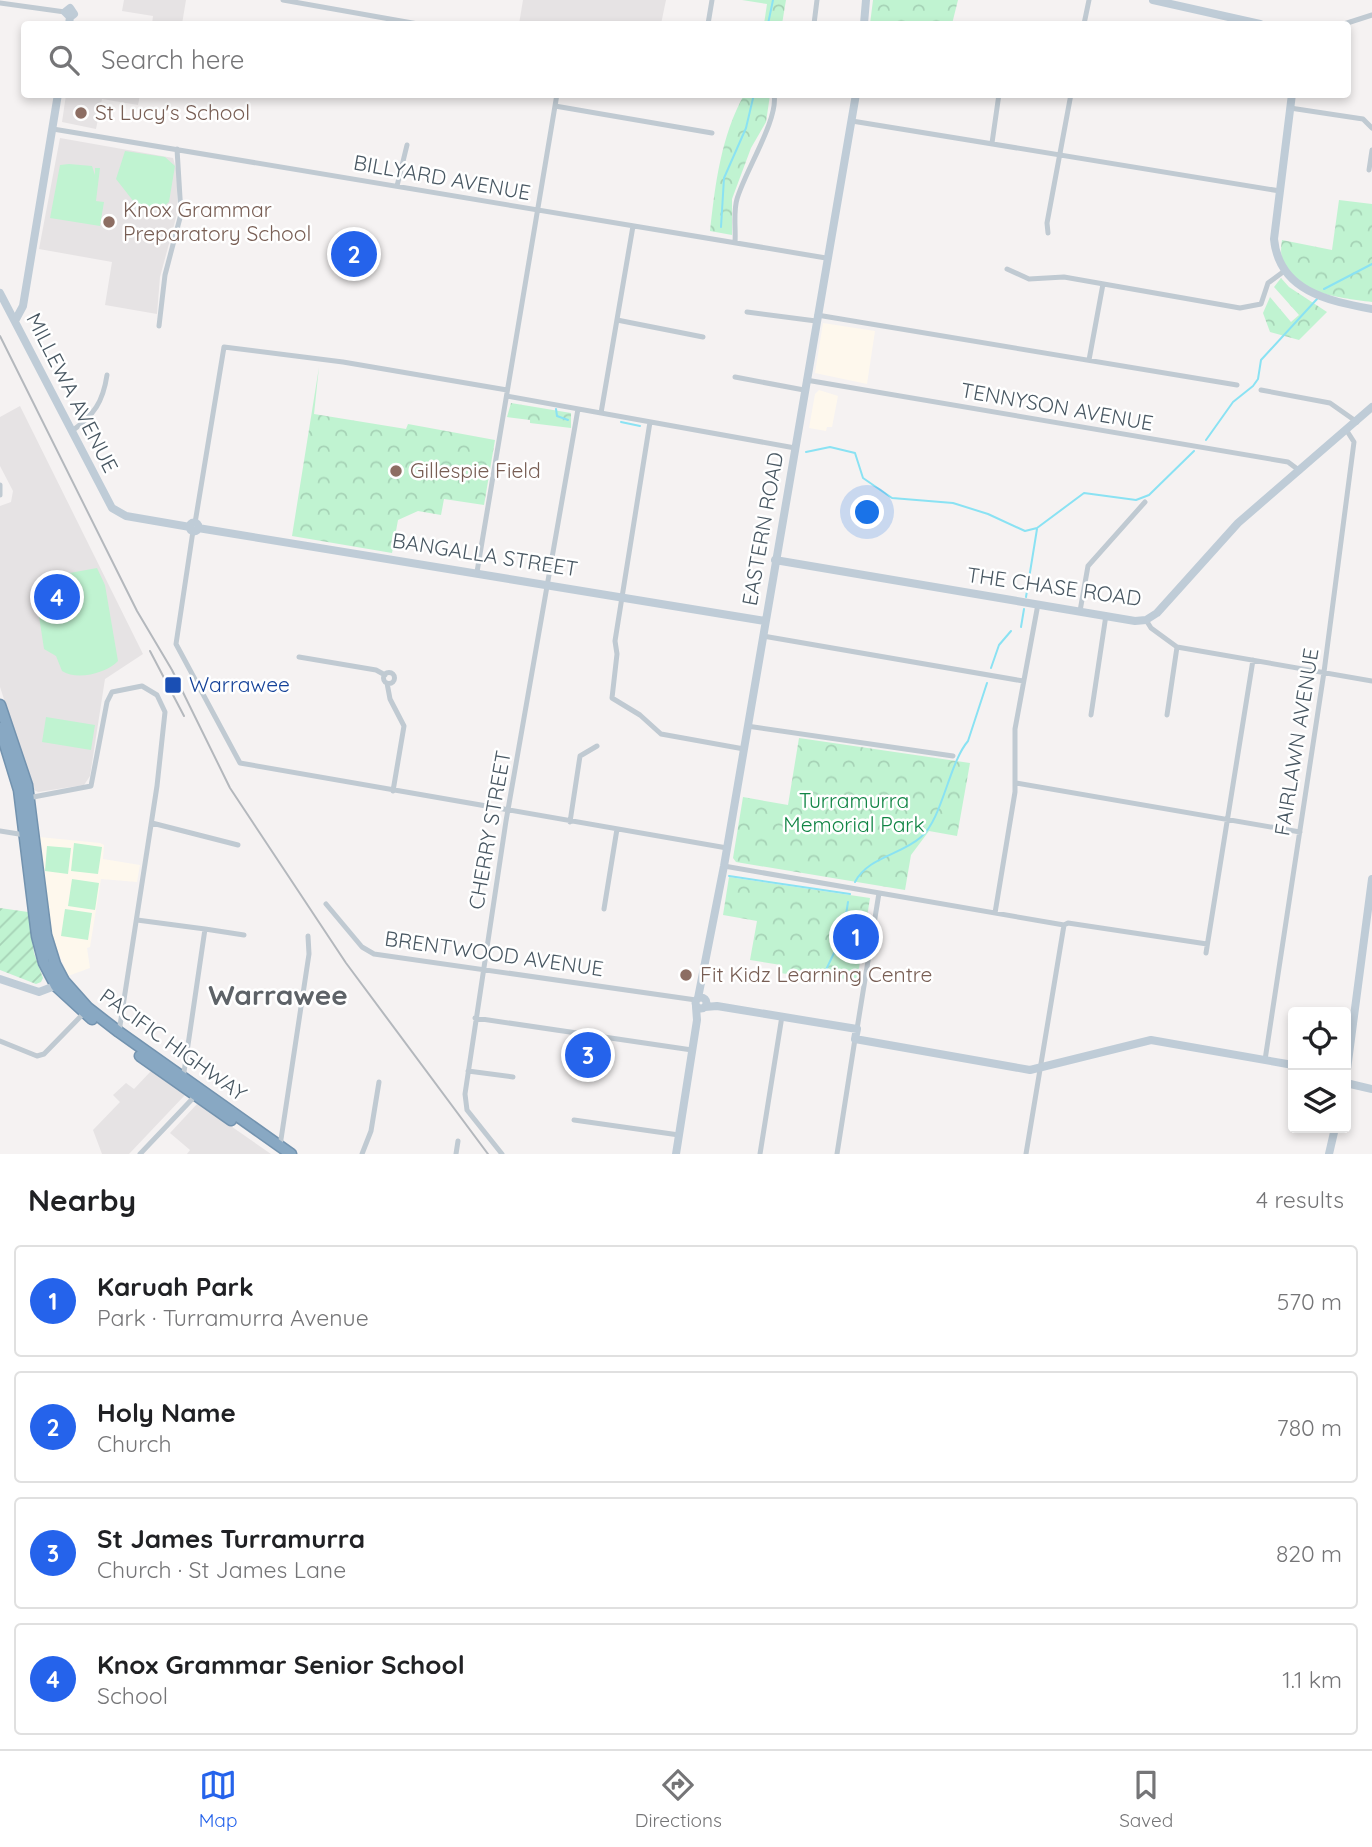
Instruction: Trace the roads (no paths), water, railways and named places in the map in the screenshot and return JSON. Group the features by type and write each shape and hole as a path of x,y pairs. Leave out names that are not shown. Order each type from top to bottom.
{"highway":[{"name":"PACIFIC HIGHWAY","path":"0,705 24,799 46,935 60,984 196,1095 280,1150 291,1154"},
{"name":"PACIFIC HIGHWAY","path":"1,735 24,799 25,835 40,951 60,984 84,1013 280,1150"}],"street":[{"path":"283,0 401,21"},
{"path":"708,21 712,0"},
{"path":"814,21 817,0"},
{"path":"864,21 866,0"},
{"path":"1084,21 1088,0"},
{"path":"1153,0 1201,8 1249,21"},
{"path":"0,4 70,13"},
{"path":"1351,22 1372,15"},
{"path":"16,319 23,306 57,98"},
{"path":"477,572 556,98"},
{"path":"735,243 737,200 748,167 769,127 773,98"},
{"name":"EASTERN ROAD","path":"676,1154 826,258 855,98"},
{"path":"992,143 998,98"},
{"path":"1048,233 1047,222 1070,98"},
{"path":"1291,98 1274,239 1276,257 1283,272 1304,288 1372,309"},
{"path":"555,106 712,133"},
{"path":"1290,108 1363,119 1372,128"},
{"path":"852,121 1280,191"},
{"name":"BILLYARD AVENUE","path":"52,128 826,258"},
{"path":"397,186 407,145"},
{"path":"159,326 165,275 181,214 177,149"},
{"path":"1369,170 1372,150"},
{"path":"601,413 633,226"},
{"path":"1007,270 1029,279 1061,277 1247,308 1261,304 1268,283 1283,272"},
{"path":"1089,360 1102,284"},
{"name":"MILLEWA AVENUE","path":"0,293 16,319 112,508"},
{"path":"747,312 816,318 1237,386"},
{"path":"617,320 703,337"},
{"path":"727,848 393,792 240,763 176,644 224,347 343,362 794,449"},
{"path":"72,430 89,419 98,408 107,375"},
{"path":"735,377 804,390"},
{"name":"TENNYSON AVENUE","path":"806,380 1288,462 1300,471"},
{"path":"1261,390 1330,402 1357,422"},
{"name":"THE CHASE ROAD","path":"775,560 1146,620 1157,613 1238,523 1372,407"},
{"name":"CHERRY STREET","path":"502,1154 465,1104 468,1071 482,967 578,409"},
{"path":"650,422 615,641 617,654 614,701 636,712 661,734 744,749"},
{"name":"FAIRLAWN AVENUE","path":"1265,1060 1324,672 1354,442 1347,431"},
{"path":"0,485 0,495"},
{"path":"1080,611 1088,566 1145,502"},
{"name":"BANGALLA STREET","path":"112,508 126,516 765,621"},
{"path":"995,913 1016,783 1015,729 1038,604"},
{"path":"1091,715 1107,615"},
{"path":"1146,620 1151,628 1177,647 1372,681"},
{"path":"763,636 1023,681"},
{"path":"1167,715 1177,647"},
{"path":"299,656 376,670 385,675 396,674 393,682 387,683"},
{"path":"1206,953 1225,819 1253,660"},
{"path":"385,675 390,699 404,726 393,792"},
{"path":"24,799 91,786 107,702 112,692 146,686 157,695 165,712 152,823 119,1032"},
{"path":"747,726 953,756"},
{"path":"570,822 580,756 597,746"},
{"path":"1016,783 1300,832"},
{"path":"152,823 239,845"},
{"path":"604,909 617,829"},
{"path":"0,831 25,835"},
{"path":"724,866 1064,925 1068,923 1207,944"},
{"path":"1347,1070 1372,879"},
{"path":"837,1154 878,893"},
{"name":"BRENTWOOD AVENUE","path":"326,904 362,947 374,954 482,967 857,1029"},
{"path":"137,920 244,935"},
{"path":"1026,1154 1064,925"},
{"path":"182,1081 205,929"},
{"path":"280,1150 309,954 308,936"},
{"path":"0,979 39,992 60,984"},
{"path":"0,1041 37,1056 44,1054 84,1013"},
{"path":"760,1154 782,1016"},
{"path":"475,1018 692,1050"},
{"path":"855,1040 1030,1070 1151,1040 1288,1064"},
{"path":"468,1071 513,1077"},
{"path":"362,1154 371,1130 379,1082"},
{"path":"1351,1084 1372,1089"},
{"path":"140,1154 196,1095"},
{"path":"574,1120 679,1135"},
{"path":"1329,1154 1334,1133"},
{"path":"456,1154 458,1141"}],"waterway":[{"path":"769,21 773,0"},
{"path":"721,227 724,178 746,128 753,98"},
{"path":"1324,289 1372,264"},
{"path":"1206,440 1233,402 1258,379 1261,360 1317,299"},
{"path":"556,409 557,416 568,420"},
{"path":"621,422 640,426"},
{"path":"806,452 830,447 855,453 863,478 892,498 953,503 988,514 1025,531 1037,528 1084,493 1136,500 1149,495 1194,451"},
{"path":"1026,597 1037,529"},
{"path":"1021,627 1024,609"},
{"path":"991,668 999,645 1011,631"},
{"path":"855,882 868,867 913,843 928,829 935,818 961,751 968,741 987,683"},
{"path":"729,876 850,894"},
{"path":"824,974 843,934 848,902"}],"railway":[{"path":"0,336 137,611 172,670 230,788 346,963 488,1154"},
{"path":"150,651 184,716"}],"place":[{"name":"St Lucy's School","path":"81,113"},
{"name":"Knox Grammar Preparatory School","path":"109,222"},
{"name":"Holy Name","path":"354,254"},
{"name":"Gillespie Field","path":"396,471"},
{"name":"Knox Grammar Senior School","path":"57,597"},
{"name":"Warrawee","path":"173,685"},
{"name":"Karuah Park","path":"856,937"},
{"name":"Fit Kidz Learning Centre","path":"686,975"},
{"name":"St James Turramurra","path":"588,1055"}],"district":[{"name":"Warrawee","path":"278,995"}],"park label":[{"name":"Turramurra Memorial Park","path":"854,813"}]}
